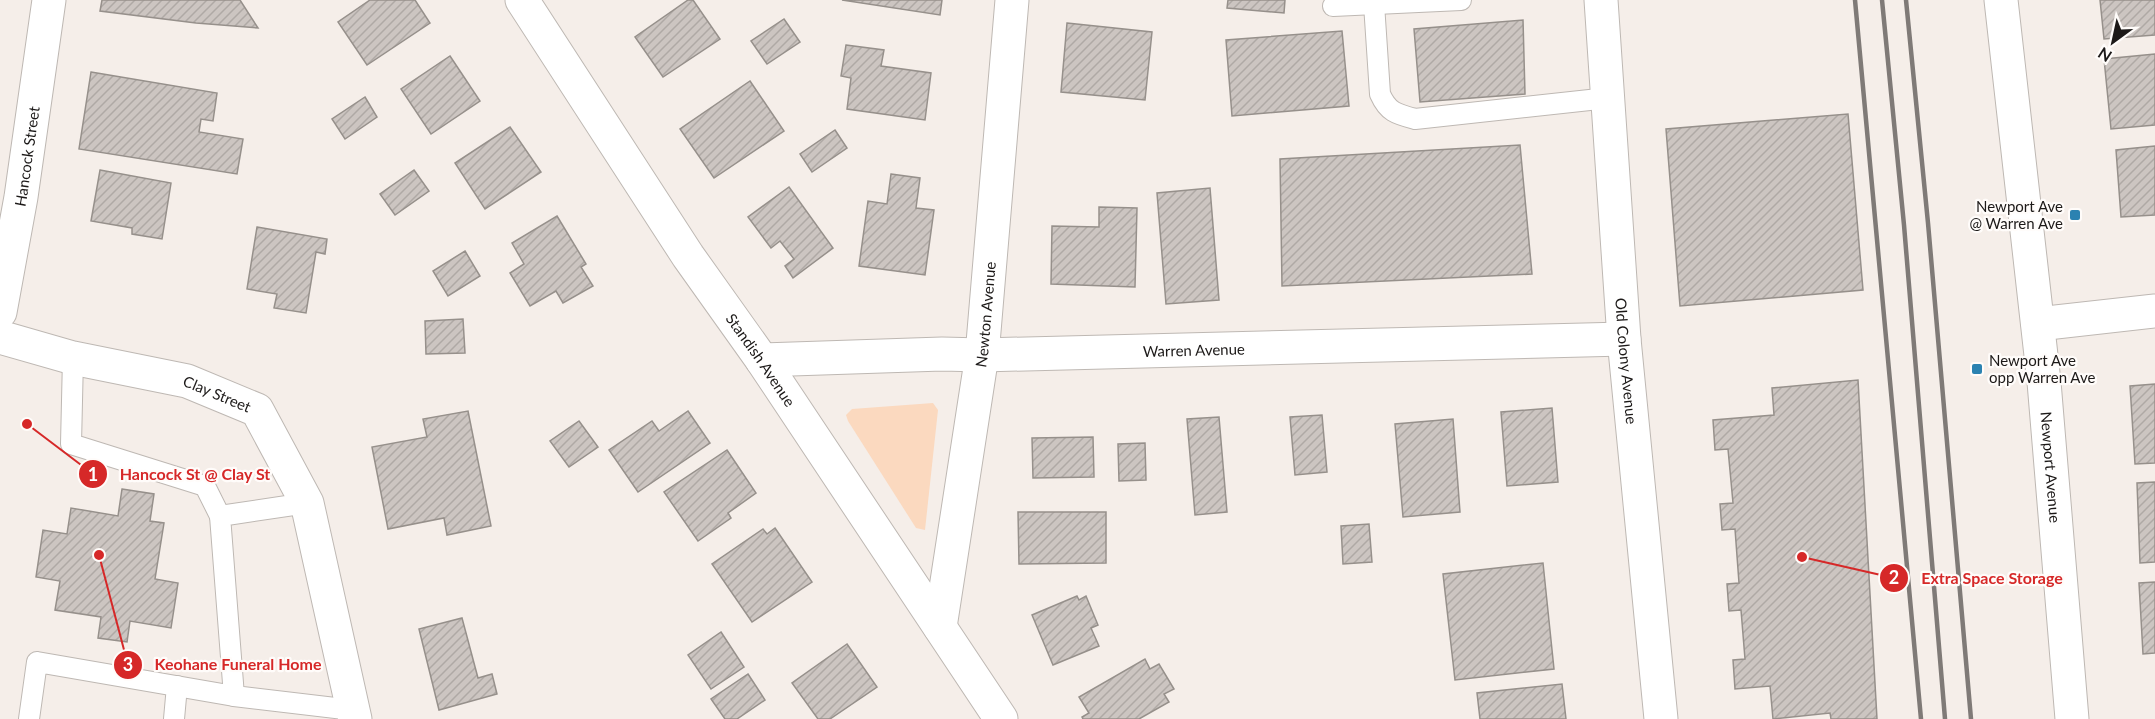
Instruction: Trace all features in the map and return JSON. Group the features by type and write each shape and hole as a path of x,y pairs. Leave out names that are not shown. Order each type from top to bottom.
{"street":[{"name":"Hancock Street","path":"0,312 7,238 49,0"},
{"name":"Standish Avenue","path":"522,0 688,256 762,360 1001,719"},
{"name":"Newton Avenue","path":"940,627 982,355 1012,0"},
{"name":"Old Colony Avenue","path":"1601,0 1624,339 1661,719"},
{"name":"Newport Avenue","path":"2001,0 2038,324 2072,719"},
{"path":"2038,324 2155,311"},
{"name":"Clay Street","path":"0,337 73,358 188,381 257,410 307,503 354,714"},
{"name":"Warren Avenue","path":"762,360 1624,339"}],"lane":[{"path":"1333,6 1461,0"},
{"path":"1374,4 1380,93 1386,107 1401,115 1415,119 1608,98"},
{"path":"73,358 71,444 205,486 220,516 234,696"},
{"path":"220,516 307,503"},
{"path":"29,719 37,662 354,714"},
{"path":"174,719 177,686"}],"shaded area":[{"path":"933,403 938,410 925,530 916,528 846,415 852,409"}],"building":[{"path":"102,0 240,0 258,28 100,11"},
{"path":"370,0 415,0 430,23 367,65 338,22"},
{"path":"688,0 693,0 720,39 663,77 635,37"},
{"path":"842,0 942,0 940,15"},
{"path":"1228,0 1285,0 1284,13 1227,8"},
{"path":"2100,0 2155,0 2155,35 2104,39"},
{"path":"784,19 800,42 767,64 751,41"},
{"path":"1523,20 1525,94 1420,102 1414,29"},
{"path":"1067,23 1152,32 1145,100 1061,92"},
{"path":"1342,31 1349,106 1232,116 1226,40"},
{"path":"846,45 884,50 881,66 931,73 925,120 847,109 851,78 841,76"},
{"path":"2155,54 2155,125 2111,129 2104,59"},
{"path":"450,56 480,101 431,134 401,89"},
{"path":"91,72 217,93 213,121 201,119 199,132 243,139 237,174 79,149"},
{"path":"750,81 784,131 714,178 680,129"},
{"path":"365,97 377,117 345,139 332,119"},
{"path":"1848,114 1863,290 1680,306 1666,129"},
{"path":"510,127 541,172 485,209 455,163"},
{"path":"835,130 847,148 812,172 800,154"},
{"path":"1520,145 1532,274 1282,286 1280,159"},
{"path":"2155,146 2155,215 2121,217 2116,150"},
{"path":"100,170 171,183 162,239 132,234 132,228 91,221"},
{"path":"414,170 429,191 395,215 380,194"},
{"path":"891,174 920,178 916,208 934,210 925,275 859,266 868,201 887,204"},
{"path":"789,187 833,248 793,278 785,266 794,259 780,241 771,248 748,217"},
{"path":"1210,188 1219,300 1166,304 1157,193"},
{"path":"1099,207 1137,208 1135,287 1051,284 1052,226 1099,227"},
{"path":"557,216 586,264 581,267 593,286 563,303 556,291 530,306 510,273 524,264 512,243"},
{"path":"257,227 327,239 325,254 316,252 306,313 274,308 277,294 247,289"},
{"path":"465,251 480,276 448,296 433,271"},
{"path":"463,319 465,353 426,354 425,321"},
{"path":"1858,380 1877,719 1831,719 1830,713 1773,719 1770,686 1735,689 1733,660 1745,659 1741,610 1729,611 1727,584 1739,583 1735,529 1722,530 1720,504 1733,503 1728,449 1715,450 1713,420 1774,415 1772,388"},
{"path":"2155,384 2155,463 2135,464 2130,386"},
{"path":"1552,408 1558,482 1507,486 1501,412"},
{"path":"468,411 491,526 447,535 444,518 388,529 372,447 427,437 423,419"},
{"path":"688,411 710,443 638,492 609,450 652,421 659,431"},
{"path":"1322,415 1327,472 1295,475 1290,417"},
{"path":"1219,417 1227,512 1195,515 1187,419"},
{"path":"1453,419 1460,512 1403,517 1395,424"},
{"path":"579,421 598,447 569,467 550,441"},
{"path":"1093,437 1094,477 1033,478 1032,438"},
{"path":"1145,443 1146,480 1119,481 1118,444"},
{"path":"727,450 756,493 728,513 731,518 698,541 664,492"},
{"path":"2155,482 2155,562 2140,563 2137,483"},
{"path":"122,489 154,494 150,521 164,523 155,579 178,583 171,628 130,621 127,642 98,638 101,617 55,610 60,581 36,577 43,530 67,534 71,508 118,516"},
{"path":"1018,512 1106,512 1106,563 1019,564"},
{"path":"1369,524 1372,562 1343,564 1341,526"},
{"path":"775,528 812,582 752,622 712,564 763,529 767,534"},
{"path":"1543,563 1554,669 1455,680 1443,574"},
{"path":"2155,582 2155,653 2143,654 2139,583"},
{"path":"1077,596 1079,600 1086,596 1098,625 1091,628 1099,646 1053,665 1032,615"},
{"path":"462,618 478,678 492,674 497,694 439,710 419,629"},
{"path":"721,632 744,667 711,689 688,655"},
{"path":"847,644 877,687 830,719 818,719 792,683"},
{"path":"1145,659 1150,669 1159,664 1174,689 1164,694 1169,702 1139,719 1083,719 1082,717 1089,713 1079,697"},
{"path":"748,674 765,700 737,719 725,719 711,699"},
{"path":"1562,684 1566,719 1480,719 1477,693"}],"railway":[{"path":"1855,0 1921,719"},
{"path":"1882,0 1904,225 1945,719"},
{"path":"1906,0 1928,223 1971,719"}],"place":[{"name":"Newport Ave @ Warren Ave","path":"2075,215"},
{"name":"Newport Ave opp Warren Ave","path":"1977,369"},
{"name":"Hancock St @ Clay St","path":"27,424"},
{"name":"Keohane Funeral Home","path":"99,555"},
{"name":"Extra Space Storage","path":"1802,557"}]}
